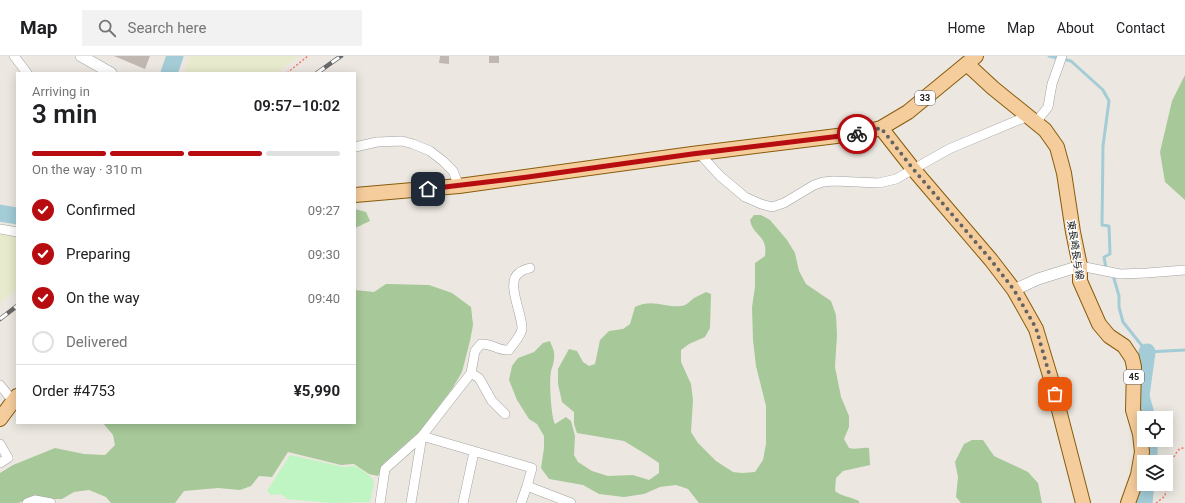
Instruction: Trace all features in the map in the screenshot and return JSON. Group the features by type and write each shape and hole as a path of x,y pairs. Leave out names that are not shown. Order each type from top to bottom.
{"main road":[{"name":"東長崎長与線","path":"973,59 1032,119 1045,130 1057,147 1064,173 1080,266 1080,281 1099,324 1109,336 1124,346 1132,358 1134,367 1134,410 1140,434 1142,452 1138,475 1130,503"},
{"name":"33","path":"356,195 458,186 699,153 861,133 881,128 908,112 973,59"},
{"path":"881,128 914,170 991,260 1014,290 1036,328 1051,379 1083,503"},
{"path":"0,419 15,399"}],"street":[{"path":"14,56 26,72"},
{"path":"82,56 109,72"},
{"path":"699,153 720,176 745,197 761,204 772,206 784,203 814,185 823,182 879,183 896,179 948,150 1032,119 1048,106 1052,84 1062,56"},
{"path":"356,147 377,142 402,141 430,150 452,170 458,186"},
{"path":"0,228 16,232"},
{"path":"1014,290 1038,279 1080,266 1120,274 1185,270"},
{"path":"380,503 385,469 422,436 471,374 475,351 480,344 487,343 502,350 508,350 522,330 521,316 514,296 514,279 517,273 530,268"},
{"path":"471,374 479,378 492,401 505,414"},
{"path":"0,385 15,399"},
{"path":"422,436 532,468 521,503"},
{"path":"411,503 422,436"},
{"path":"0,444 8,458 0,463"},
{"path":"463,503 474,452"},
{"path":"527,486 571,503"},
{"path":"33,502 51,503"}],"path":[{"path":"288,72 308,56"},
{"path":"1156,503 1165,496 1169,465 1178,450 1185,447"}],"green space":[{"path":"190,56 300,56 277,72 184,72"},
{"path":"1185,75 1185,200 1165,182 1160,152 1172,101"},
{"path":"356,209 366,212 370,221 356,228"},
{"path":"754,215 761,215 770,220 787,240 795,253 799,271 806,284 831,301 836,315 837,335 835,367 841,397 849,416 849,427 844,439 849,448 869,448 870,465 843,471 836,478 835,491 859,501 859,503 699,503 688,489 676,485 660,487 644,494 624,497 599,494 583,485 549,479 541,468 544,436 537,424 529,419 517,400 509,380 512,366 518,358 534,352 543,343 550,341 554,351 554,362 550,382 551,406 554,420 555,424 566,417 571,421 575,436 574,455 578,462 592,471 608,476 633,475 649,480 659,473 659,463 647,455 624,441 577,433 574,424 574,412 562,402 558,384 558,369 569,349 577,351 583,362 589,366 595,364 600,340 609,331 623,329 630,324 635,307 647,303 683,306 706,292 711,294 710,328 705,337 689,344 681,350 681,362 691,384 693,400 691,432 698,443 716,461 733,472 755,472 763,460 766,444 766,406 756,366 753,340 752,307 755,287 755,263 765,256 765,249 762,239 754,230 750,220"},
{"path":"0,234 16,236 16,290 0,303"},
{"path":"386,284 429,285 452,293 471,307 473,325 462,372 452,389 420,431 384,463 378,476 369,474 354,464 341,465 288,452 272,477 259,476 251,486 240,490 218,488 184,491 175,503 111,503 106,497 89,490 74,492 62,499 31,499 18,503 0,503 0,473 13,465 55,448 84,454 105,455 115,445 113,435 104,424 356,424 356,290 374,292"},
{"path":"972,440 983,440 994,456 1028,472 1038,483 1042,503 961,503 956,497 958,477 955,462 964,444"},
{"path":"290,455 344,467 354,466 359,468 372,478 374,482 370,502 332,503 287,499 281,494 271,495 267,491"}],"building":[{"path":"114,56 150,56 145,69"},
{"path":"440,56 449,56 449,64 439,63"},
{"path":"489,56 499,56 499,63 489,63"}],"waterway":[{"path":"169,72 175,56"},
{"path":"1049,56 1071,61 1103,90 1109,101 1103,146 1102,225 1109,226 1110,254 1104,257 1106,269"},
{"path":"0,213 16,216"},
{"path":"1113,275 1119,296 1119,307 1123,322 1147,352 1185,350"},
{"path":"1145,411 1141,396 1147,352"},
{"path":"1149,447 1149,455"},
{"path":"1144,503 1145,491"}],"railway":[{"path":"318,72 341,56"},
{"path":"0,319 16,307"}],"way so far":[{"path":"857,134 881,128 914,170 991,260 1014,290 1036,328 1055,394"}],"route":[{"path":"428,189 857,134"}]}
